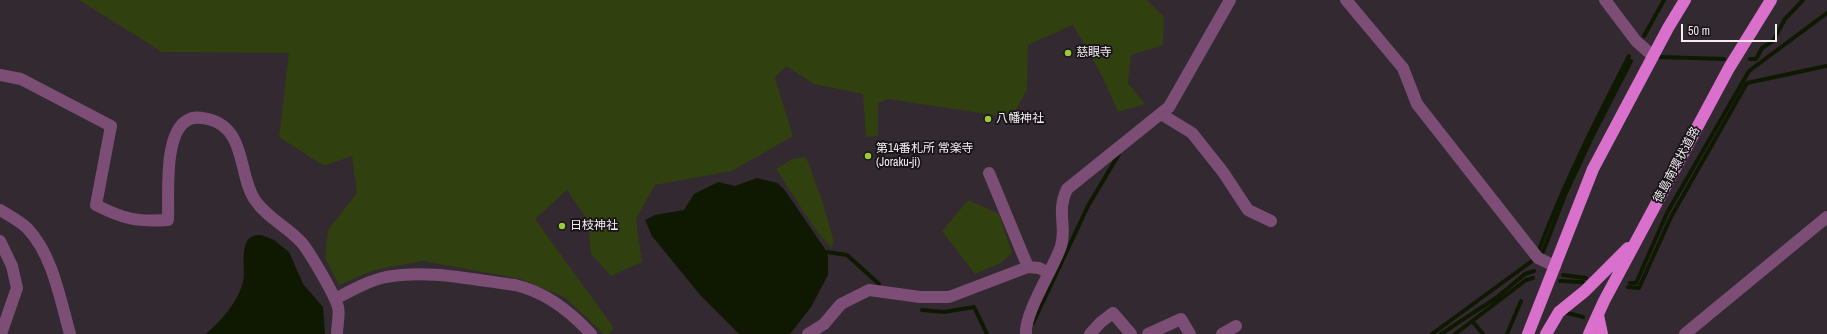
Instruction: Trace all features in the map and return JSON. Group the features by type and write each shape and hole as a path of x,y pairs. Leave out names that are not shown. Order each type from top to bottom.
{"highway":[{"path":"1528,334 1594,169 1653,56 1685,0"},
{"name":"徳島南環状道路","path":"1589,334 1636,241 1729,68 1771,0"},
{"path":"1546,334 1559,312 1585,291 1636,241"},
{"path":"1598,315 1602,334"}],"street":[{"path":"1026,334 1028,320 1061,245 1060,206 1067,189 1169,107 1230,0"},
{"path":"1346,0 1403,68 1417,104 1538,258 1555,266"},
{"path":"1605,0 1636,42 1653,56"},
{"path":"0,75 21,79 111,126 96,205 116,215 142,222 168,220 170,153 174,136 180,126 188,119 199,117 213,120 232,137 240,151 254,199 264,210 302,243 335,299 339,314 337,334"},
{"path":"1161,114 1192,133 1223,172 1248,210 1271,221"},
{"path":"989,173 1028,267"},
{"path":"1,211 17,219 28,229 39,243 46,257 70,334"},
{"path":"1685,334 1827,217"},
{"path":"0,241 12,266 17,288 0,334"},
{"path":"808,334 824,324 841,304 869,290 920,297 949,297 1028,267 1039,268 1049,274"},
{"path":"335,299 363,284 386,277 421,273 515,285 544,295 576,318 591,334"},
{"path":"1090,334 1101,322 1113,313 1131,334"},
{"path":"1148,334 1181,319 1190,334"},
{"path":"1222,334 1236,326"}],"green space":[{"path":"79,0 1147,0 1164,17 1163,45 1131,55 1128,83 1145,104 1118,112 1101,74 1073,25 1028,45 1027,90 1013,115 994,115 888,99 878,103 878,136 866,137 863,94 814,84 786,66 775,78 793,136 732,171 655,185 636,219 642,262 611,276 591,254 588,221 567,190 535,219 614,328 609,334 604,334 564,297 521,279 423,261 374,270 339,285 325,258 328,230 357,193 352,156 324,166 279,137 289,53 162,52"},
{"path":"806,157 822,200 834,242 831,248 813,226 776,169 792,159"},
{"path":"968,200 999,214 1012,253 1001,263 975,274 942,231"}],"shaded area":[{"path":"757,178 777,183 784,189 827,252 828,275 811,307 790,334 739,334 701,296 652,236 645,220 655,215 684,210 694,194 718,182 735,186"},
{"path":"261,235 274,240 289,252 303,284 323,307 325,334 206,334 219,322 236,300 240,292 244,275 245,245 251,237"}],"waterway":[{"path":"1644,36 1664,0"},
{"path":"1750,59 1756,59 1762,48 1773,41 1785,19 1803,0"},
{"path":"1630,283 1636,283 1667,213 1749,71 1827,13"},
{"path":"1539,250 1570,176 1629,56"},
{"path":"1659,57 1724,59"},
{"path":"1543,252 1565,195 1594,133 1631,61"},
{"path":"1628,287 1639,288 1671,217 1747,83 1826,66"},
{"path":"1033,323 1088,206 1119,154"},
{"path":"827,252 847,255 879,284"},
{"path":"1432,334 1532,261"},
{"path":"1441,334 1496,298 1525,274 1534,271"},
{"path":"1563,275 1586,278"},
{"path":"1455,334 1526,280 1533,278"},
{"path":"1560,281 1583,282"},
{"path":"1507,334 1521,301"},
{"path":"922,310 944,312 974,307 987,334"},
{"path":"1564,312 1583,317"},
{"path":"1473,322 1483,334"}],"place":[{"name":"慈眼寺","path":"1068,53"},
{"name":"八幡神社","path":"988,119"},
{"name":"第14番札所 常楽寺 (Joraku-ji)","path":"868,156"},
{"name":"日枝神社","path":"562,226"}]}
